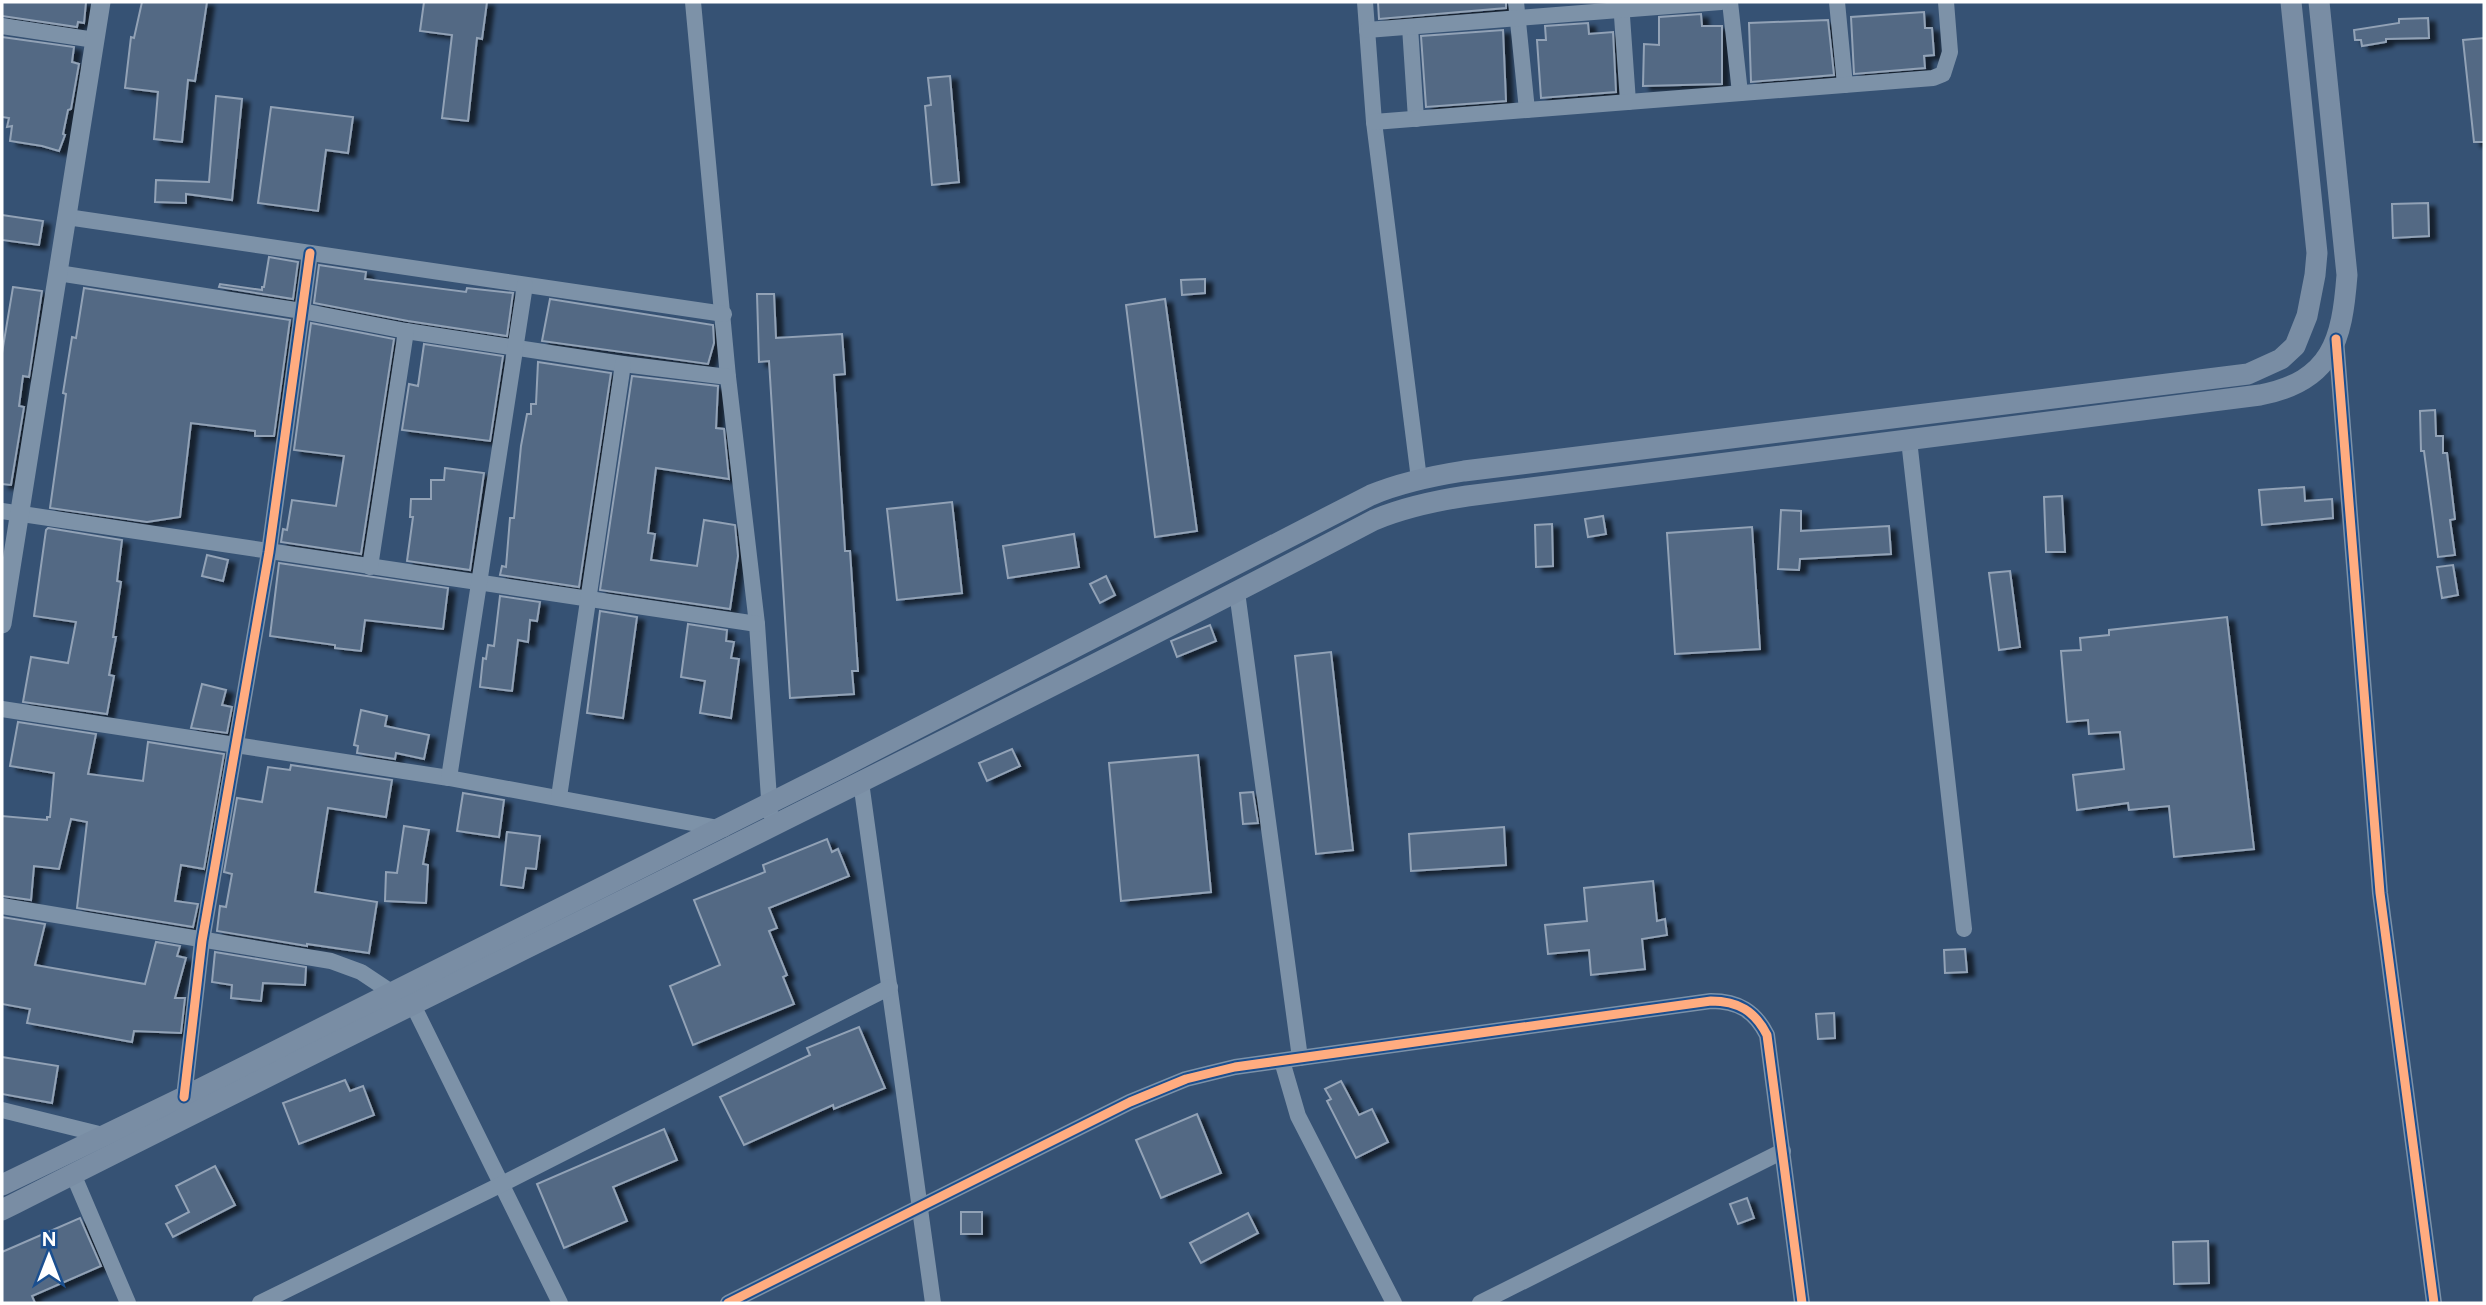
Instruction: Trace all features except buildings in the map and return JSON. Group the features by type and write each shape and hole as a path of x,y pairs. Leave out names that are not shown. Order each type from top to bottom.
{"main road":[{"path":"2,1185 184,1097 769,803 1371,495 1419,479 2248,374 2281,359 2295,346 2302,330 2311,298 2316,253 2291,2"},
{"path":"2,1210 862,782 1374,520 1422,503 2277,391 2310,377 2324,364 2336,339 2345,296 2346,253 2319,2"},
{"path":"2302,330 2336,339"}],"street":[{"path":"2,624 10,512 58,273 101,2"},
{"path":"693,2 728,377 757,624 771,826"},
{"path":"1365,2 1374,122 1419,479"},
{"path":"1367,30 1410,27 1517,10 1721,2"},
{"path":"1730,2 1740,93"},
{"path":"1837,2 1845,85"},
{"path":"1374,122 1933,78 1943,74 1950,52 1946,2"},
{"path":"1622,6 1628,102"},
{"path":"1517,10 1527,110"},
{"path":"2,26 95,40"},
{"path":"1410,27 1416,119"},
{"path":"67,217 724,314"},
{"path":"184,1097 202,941 269,552 310,253"},
{"path":"58,273 302,311 406,331 728,377"},
{"path":"449,778 525,285"},
{"path":"370,567 406,331"},
{"path":"2336,339 2380,892 2434,1303"},
{"path":"559,797 623,364"},
{"path":"1909,440 1964,929"},
{"path":"10,512 757,624"},
{"path":"1237,592 1300,1058"},
{"path":"2,709 559,797 720,827 741,841"},
{"path":"862,782 933,1303"},
{"path":"2,906 342,964 361,972 391,992"},
{"path":"260,1303 502,1184 890,987"},
{"path":"728,1303 1157,1090 1210,1072 1723,1001 1745,1008 1762,1025 1767,1035 1802,1303"},
{"path":"413,1005 560,1303"},
{"path":"1282,1060 1298,1116 1394,1303"},
{"path":"2,1110 103,1135"},
{"path":"1480,1303 1783,1151"},
{"path":"73,1174 128,1303"}],"cycle path":[{"path":"184,1097 202,941 269,552 310,253"},
{"path":"2336,339 2380,893 2434,1303"},
{"path":"728,1303 1130,1102 1186,1079 1235,1067 1711,1001 1721,1001 1745,1009 1767,1035 1802,1303"}]}
